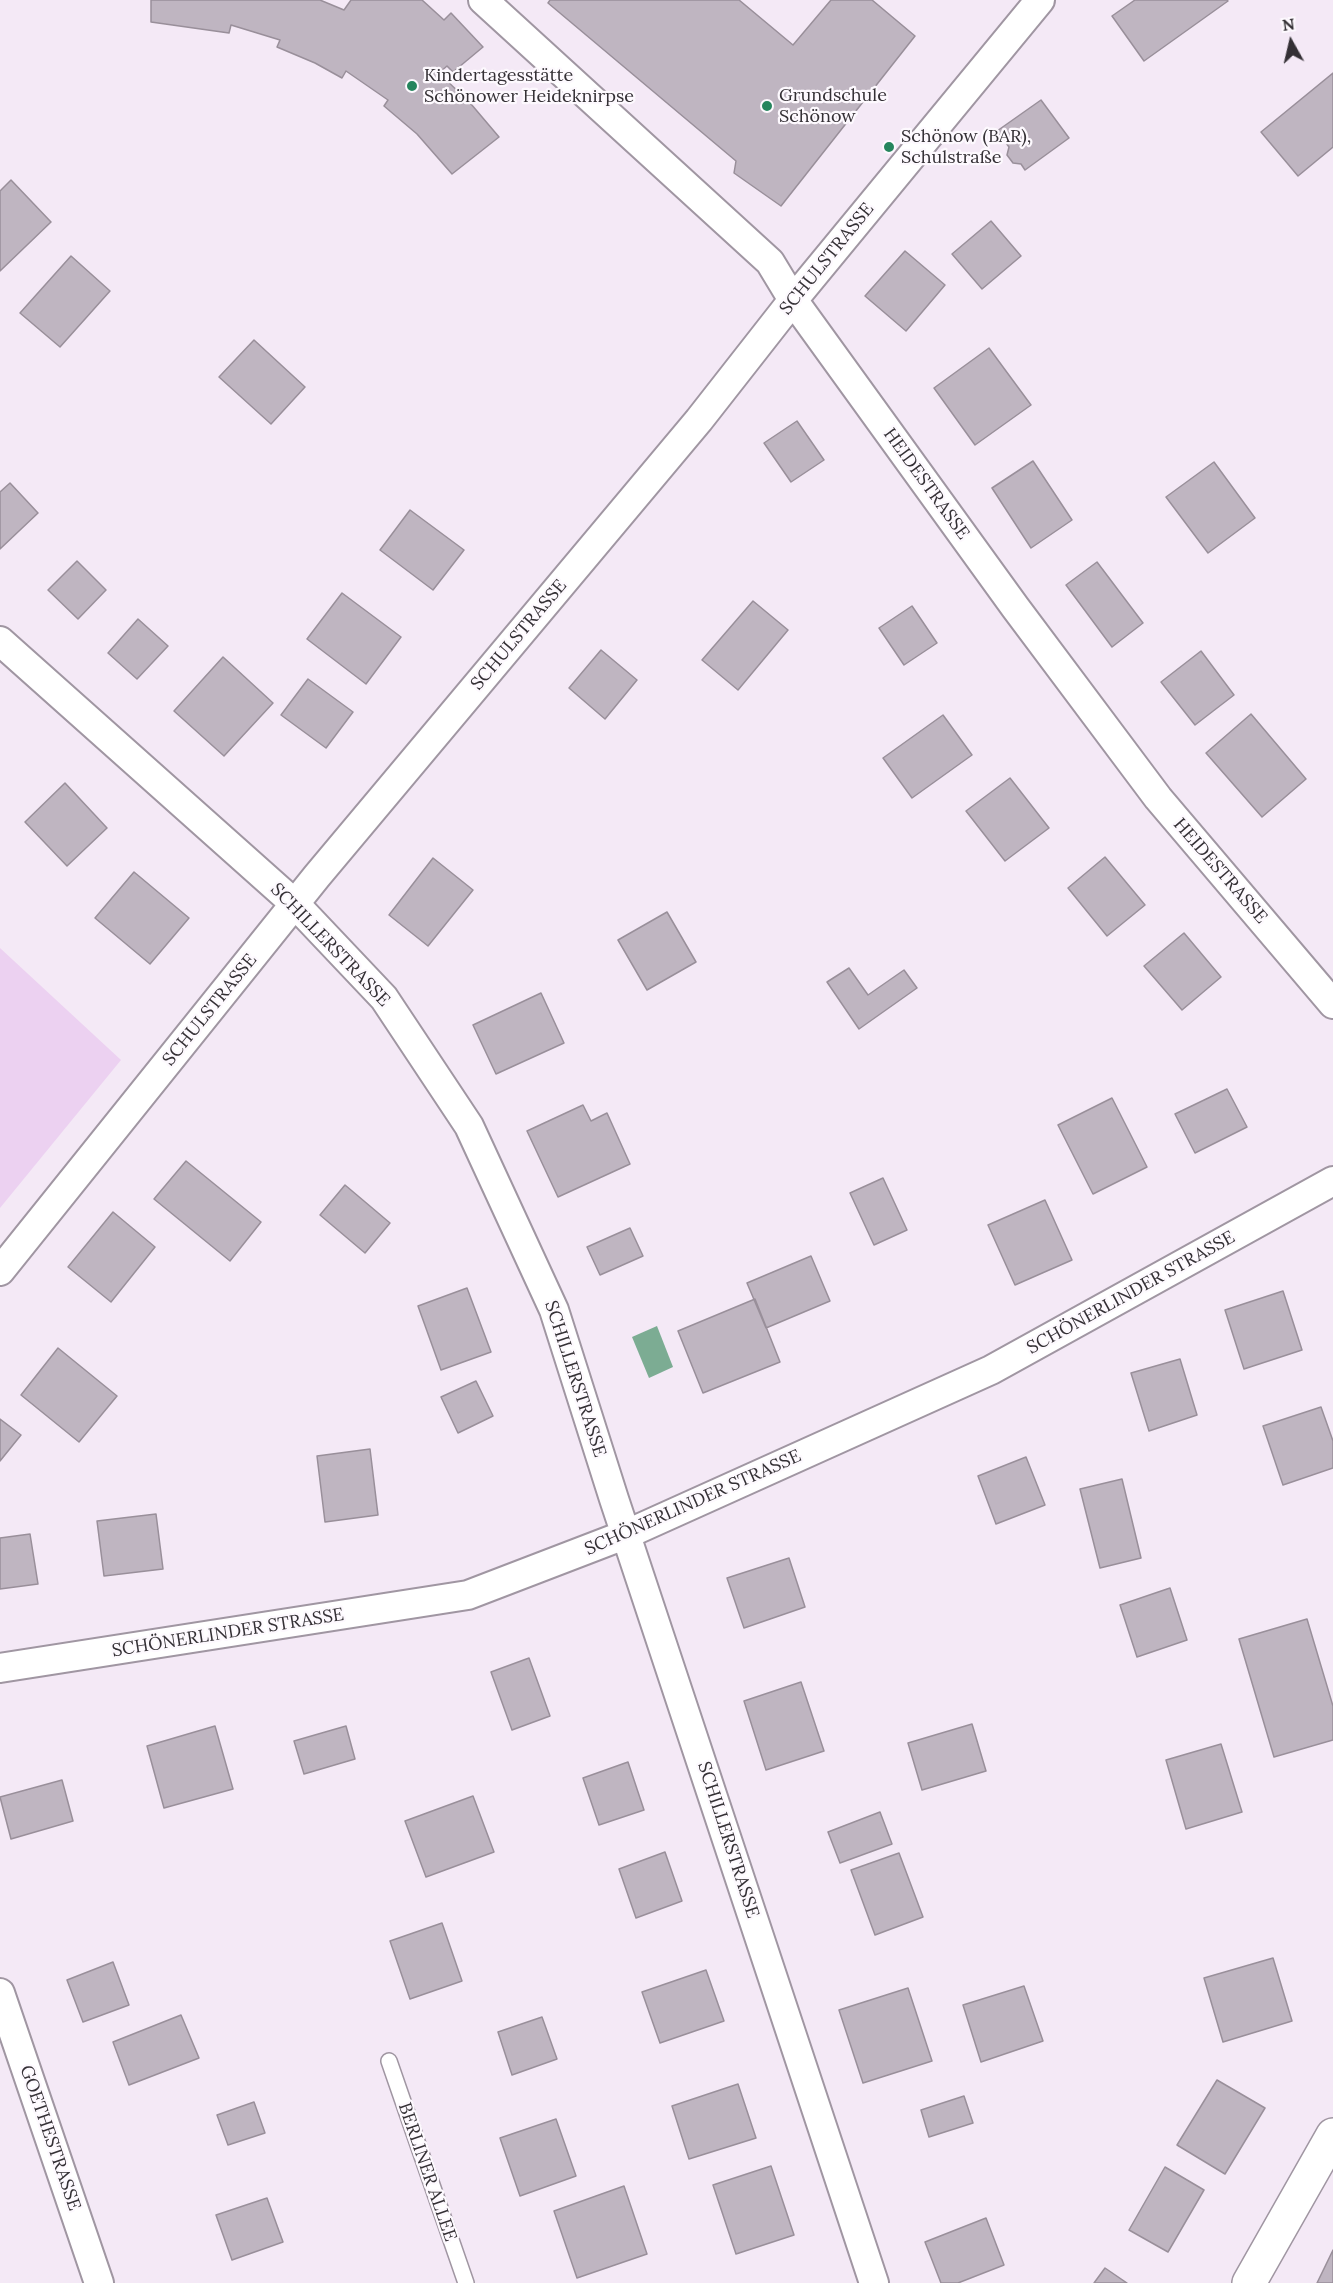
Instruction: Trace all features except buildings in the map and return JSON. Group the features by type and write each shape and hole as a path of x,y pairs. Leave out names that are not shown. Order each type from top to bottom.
{"street":[{"name":"HEIDESTRASSE","path":"483,0 770,262 793,300 1015,607 1158,798 1333,1004"},
{"name":"SCHULSTRASSE","path":"0,1271 295,904 699,420 793,300 1040,0"},
{"name":"SCHILLERSTRASSE","path":"0,641 295,904 384,998 469,1126 554,1310 874,2283"},
{"name":"SCHÖNERLINDER STRASSE","path":"0,1668 468,1595 627,1534 991,1370 1333,1181"},
{"name":"GOETHESTRASSE","path":"0,1993 99,2283"},
{"path":"1249,2283 1333,2135"}],"lane":[{"name":"BERLINER ALLEE","path":"389,2061 466,2283"}],"shaded area":[{"path":"0,948 121,1060 0,1208"},
{"path":"657,1326 673,1367 649,1378 632,1337"}],"place":[{"name":"Kindertagesstätte Schönower Heideknirpse","path":"412,86"},
{"name":"Grundschule Schönow","path":"767,106"},
{"name":"Schönow (BAR), Schulstraße","path":"889,147"}]}
